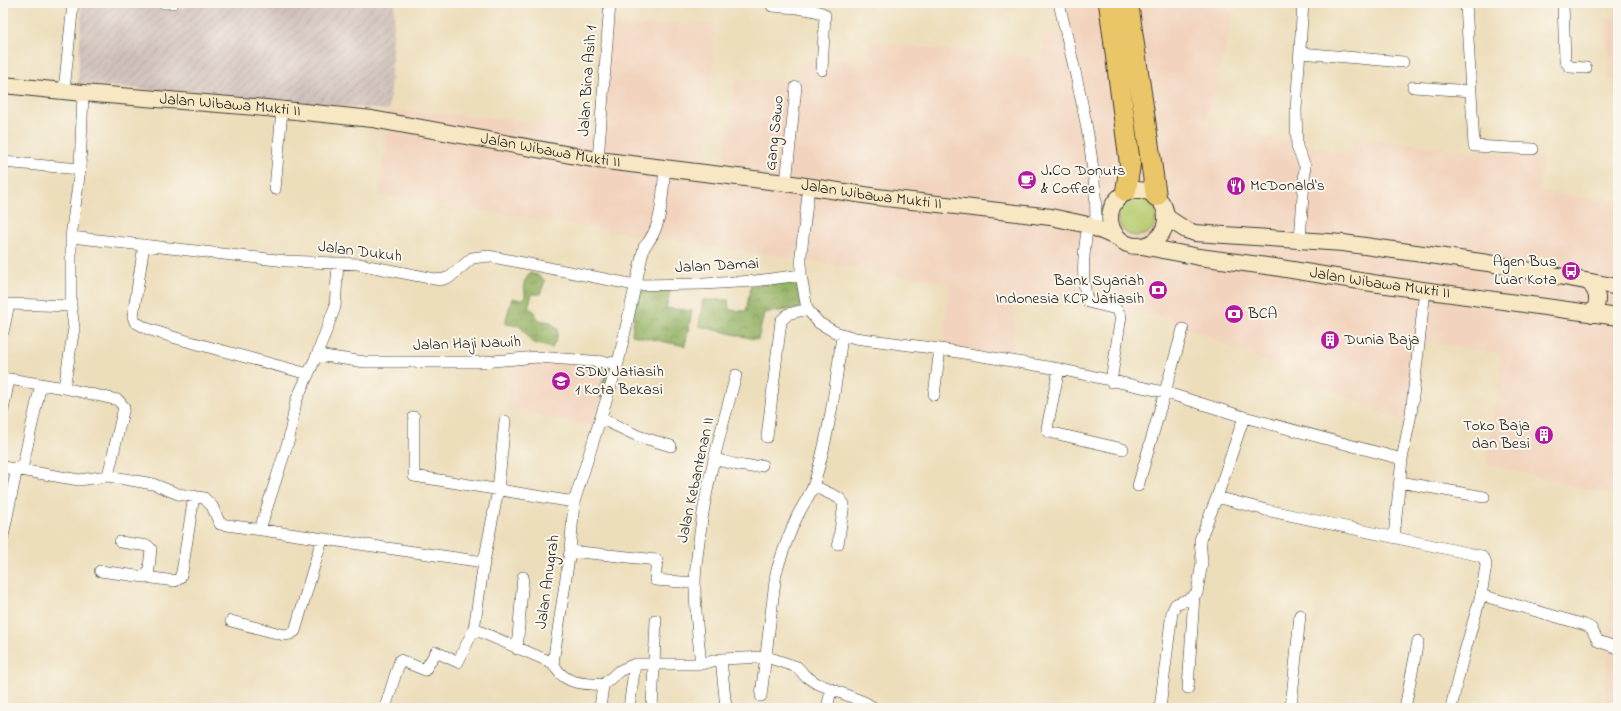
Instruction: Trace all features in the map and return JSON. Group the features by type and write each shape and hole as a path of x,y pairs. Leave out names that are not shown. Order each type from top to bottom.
{"highway":[{"path":"1109,3 1130,164 1126,191"},
{"path":"1128,3 1156,196"}],"main road":[{"name":"Jalan Wibawa Mukti II","path":"3,85 64,92 372,119 598,160 809,186 878,197 1051,217 1092,226 1118,238"},
{"path":"1092,226 1112,206 1118,197 1126,191 1136,189 1147,190 1156,196 1163,205 1166,217 1164,227 1159,236 1152,242 1142,246 1129,245 1118,238 1111,228 1109,217 1112,206"},
{"name":"Jalan Wibawa Mukti II","path":"1166,217 1186,230 1195,233 1343,243 1488,263 1618,287"},
{"name":"Jalan Wibawa Mukti II","path":"1142,246 1199,257 1274,267 1372,283 1618,317"},
{"path":"1589,282 1595,288 1598,295 1597,306 1593,314"}],"street":[{"path":"64,92 73,3"},
{"path":"164,3 173,3"},
{"name":"Jalan Bina Asih 1","path":"598,160 610,3"},
{"path":"1059,3 1084,108 1096,197 1092,226 1084,252 1086,295 1088,302 1116,309 1120,316 1111,382"},
{"path":"1300,240 1305,166 1297,147 1296,110 1304,3"},
{"path":"1466,3 1474,146 1533,150"},
{"path":"1563,3 1565,61 1570,67 1586,68"},
{"path":"772,6 812,7 826,16 822,70"},
{"path":"1301,53 1403,62"},
{"name":"Gang Sawo","path":"786,183 796,87"},
{"path":"1413,87 1471,91"},
{"path":"64,388 74,328 71,306 72,237 80,169 84,93"},
{"path":"275,189 282,110"},
{"path":"3,162 80,169"},
{"name":"Jalan Anugrah","path":"553,664 570,551 574,502 618,363 644,247 652,240 657,227 665,168"},
{"path":"809,186 801,254 801,276 807,309 819,323 835,332 842,335 940,349 1059,369 1111,382 1164,392 1244,417 1402,459"},
{"name":"Jalan Dukuh","path":"72,237 286,261 358,264 440,280 450,277 472,258 488,256 635,285"},
{"path":"144,245 133,316 135,322 148,329 176,338 308,374"},
{"path":"260,529 289,439 296,401 317,355 335,306 338,263"},
{"name":"Jalan Damai","path":"635,285 710,284 801,276"},
{"path":"1394,537 1402,459 1411,414 1426,290"},
{"path":"3,332 8,304 71,306"},
{"path":"767,438 781,321 788,314 807,309"},
{"path":"1138,486 1183,329"},
{"path":"761,696 767,657 776,573 796,518 814,486 835,394 842,335"},
{"path":"934,395 940,349"},
{"name":"Jalan Haji Nawih","path":"317,355 365,362 483,362 537,357 618,363"},
{"path":"1059,369 1047,428 1049,432 1123,449"},
{"name":"Jalan Kebantenan II","path":"701,664 695,583 704,502 736,375"},
{"path":"3,410 9,379 64,388 118,400 124,407 108,476"},
{"path":"3,536 41,384"},
{"path":"414,417 414,476 574,502"},
{"path":"1188,688 1194,596 1198,590 1202,562 1200,540 1217,497 1244,417"},
{"path":"600,418 638,436 671,446"},
{"path":"385,708 400,660 425,670 436,652 458,662 474,629 484,562 498,490 505,421"},
{"path":"714,459 757,467 762,465"},
{"path":"3,466 79,480 108,476 153,484 178,494 204,498 212,506 220,524 484,562"},
{"path":"1400,482 1484,497"},
{"path":"814,486 839,498 844,504 838,544"},
{"path":"100,571 175,581 180,578 194,496"},
{"path":"1217,497 1266,510 1482,556 1485,560 1486,566 1481,595 1461,665 1451,708"},
{"path":"232,621 284,635 293,633 295,631 322,539"},
{"path":"120,542 148,546 151,549 148,578"},
{"path":"570,551 657,560 655,580 695,583"},
{"path":"517,648 523,577"},
{"path":"1481,595 1585,625 1591,628 1598,641 1618,648"},
{"path":"1160,708 1172,612 1177,603 1194,596"},
{"path":"1291,708 1300,615"},
{"path":"652,708 656,620"},
{"path":"474,629 553,664 558,673 569,681 603,685"},
{"path":"1405,708 1418,641"},
{"path":"600,708 603,685 619,671 635,664 701,664 721,659 767,657 797,667 809,680 864,702 874,708"},
{"path":"721,659 726,708"},
{"path":"629,708 635,664"},
{"path":"827,708 831,690"}],"shaded area":[{"path":"82,3 107,3 184,9 185,3 395,3 389,110 78,84"},
{"path":"1065,3 1226,3 1233,18 1205,125 1350,154 1354,137 1543,159 1538,191 1618,203 1618,708 1604,708 1616,496 1487,464 1502,354 1418,341 1405,422 1160,316 1017,300 1011,357 942,347 950,283 380,195 389,110 601,126 611,26 715,23 706,168 722,171 736,80 795,80 799,63 869,57 869,42 1043,58 1044,34 1070,34"},
{"path":"1607,18 1618,18 1618,80 1608,79"},
{"name":"SDN Jatiasih 1 Kota Bekasi","path":"511,360 618,363 597,427 507,410"}],"green space":[{"path":"1137,198 1150,204 1156,217 1150,230 1137,236 1124,230 1118,217 1124,204"},
{"path":"530,273 540,276 545,281 540,294 532,294 528,307 535,312 538,320 550,322 558,329 557,338 552,348 533,343 520,326 505,324 512,298 521,300 525,297 524,282"},
{"path":"797,280 802,308 764,313 758,340 699,326 703,300 728,300 729,310 746,311 751,286"},
{"path":"637,287 671,288 666,308 692,311 685,346 632,335"},
{"path":"580,360 618,363 606,399 599,397 598,394 607,371 585,369 580,367"}],"place":[{"name":"J.CO Donuts & Coffee","path":"1027,180"},
{"name":"McDonald's","path":"1236,186"},
{"name":"Agen Bus Luar Kota","path":"1571,271"},
{"name":"Bank Syariah Indonesia KCP Jatiasih","path":"1158,290"},
{"name":"BCA","path":"1234,314"},
{"name":"Dunia Baja","path":"1330,340"},
{"name":"SDN Jatiasih 1 Kota Bekasi","path":"561,381"},
{"name":"Toko Baja dan Besi","path":"1544,435"}]}
